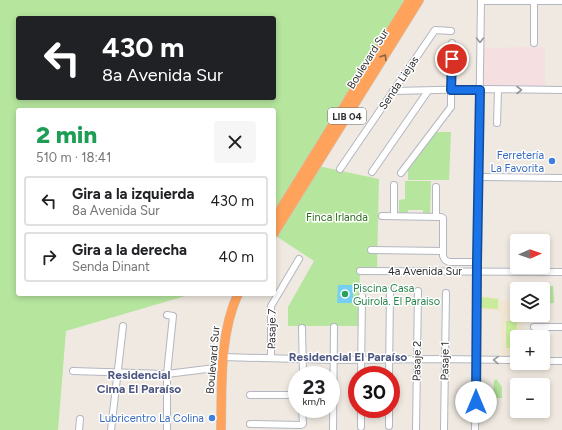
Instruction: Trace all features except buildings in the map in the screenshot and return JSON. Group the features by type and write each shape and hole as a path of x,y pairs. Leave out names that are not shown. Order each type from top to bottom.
{"highway":[{"name":"Boulevard Sur","path":"276,217 410,0"},
{"name":"Boulevard Sur","path":"276,230 419,0"},
{"name":"Boulevard Sur","path":"221,430 220,368 218,346 222,319 230,296"},
{"name":"Boulevard Sur","path":"216,430 220,368 223,357 226,329 237,296"}],"street":[{"path":"476,430 481,0 562,1"},
{"path":"534,1 534,43"},
{"name":"Senda Liejas","path":"340,169 435,30 451,31"},
{"path":"401,173 451,107 452,43"},
{"path":"372,172 428,90"},
{"path":"497,123 498,90"},
{"path":"393,91 562,90"},
{"path":"479,177 562,178"},
{"path":"394,185 394,216"},
{"path":"436,187 436,217"},
{"path":"382,216 441,217 443,220 443,258 448,262 477,262"},
{"path":"370,250 443,251"},
{"name":"Pasaje 7","path":"271,358 271,306 299,259"},
{"name":"4a Avenida Sur","path":"360,271 562,272"},
{"path":"390,291 390,366"},
{"name":"Pasaje 2","path":"416,430 418,291"},
{"name":"Pasaje 1","path":"444,430 446,293"},
{"path":"362,296 362,366"},
{"path":"167,315 173,316 167,374 167,430"},
{"path":"112,430 123,326"},
{"path":"333,430 334,327"},
{"path":"534,327 562,328"},
{"path":"302,328 303,366"},
{"path":"223,357 334,360 510,360"},
{"path":"550,361 562,361"},
{"path":"73,371 167,374 220,368"},
{"path":"250,394 288,395"},
{"path":"250,424 301,425 303,424 303,418"},
{"path":"362,418 362,427"},
{"path":"389,418 389,426"},
{"path":"80,419 80,430"}],"shaded area":[{"path":"545,47 545,90 484,88 484,48"},
{"path":"479,295 499,298 499,301 510,301 510,322 524,322 524,330 510,330 510,360 501,360 501,313 499,313 499,311 479,309"}],"green space":[{"path":"0,0 405,0 276,214 276,108 16,108 16,296 185,296 66,331 58,430 0,430"},
{"path":"432,132 451,132 449,180 408,180 408,167"},
{"name":"Finca Irlanda","path":"318,166 379,179 377,270 360,269 359,326 288,326 288,307 314,261 276,236"},
{"path":"405,181 431,181 430,216 423,216 423,210 408,210 408,216 399,215 399,200 405,199"},
{"path":"550,286 553,286 554,303 550,303"},
{"path":"480,297 498,299 498,309 480,308"},
{"path":"506,321 517,322 517,330 510,330 510,348 506,348"},
{"path":"496,379 502,387 502,398 493,398 494,381"}],"water":[{"name":"Piscina Casa Guirola. El Paraiso","path":"338,285 353,285 353,303 337,303"}],"place":[{"name":"Ferretería La Favorita","path":"552,161"},
{"name":"Piscina Casa Guirola. El Paraiso","path":"345,294"},
{"name":"Lubricentro La Colina","path":"212,418"}],"district":[{"name":"Residencial El Paraíso","path":"348,357"},
{"name":"Residencial Cima El Paraíso","path":"139,382"}],"route":[{"path":"452,59 451,90 480,90 476,402"}]}
